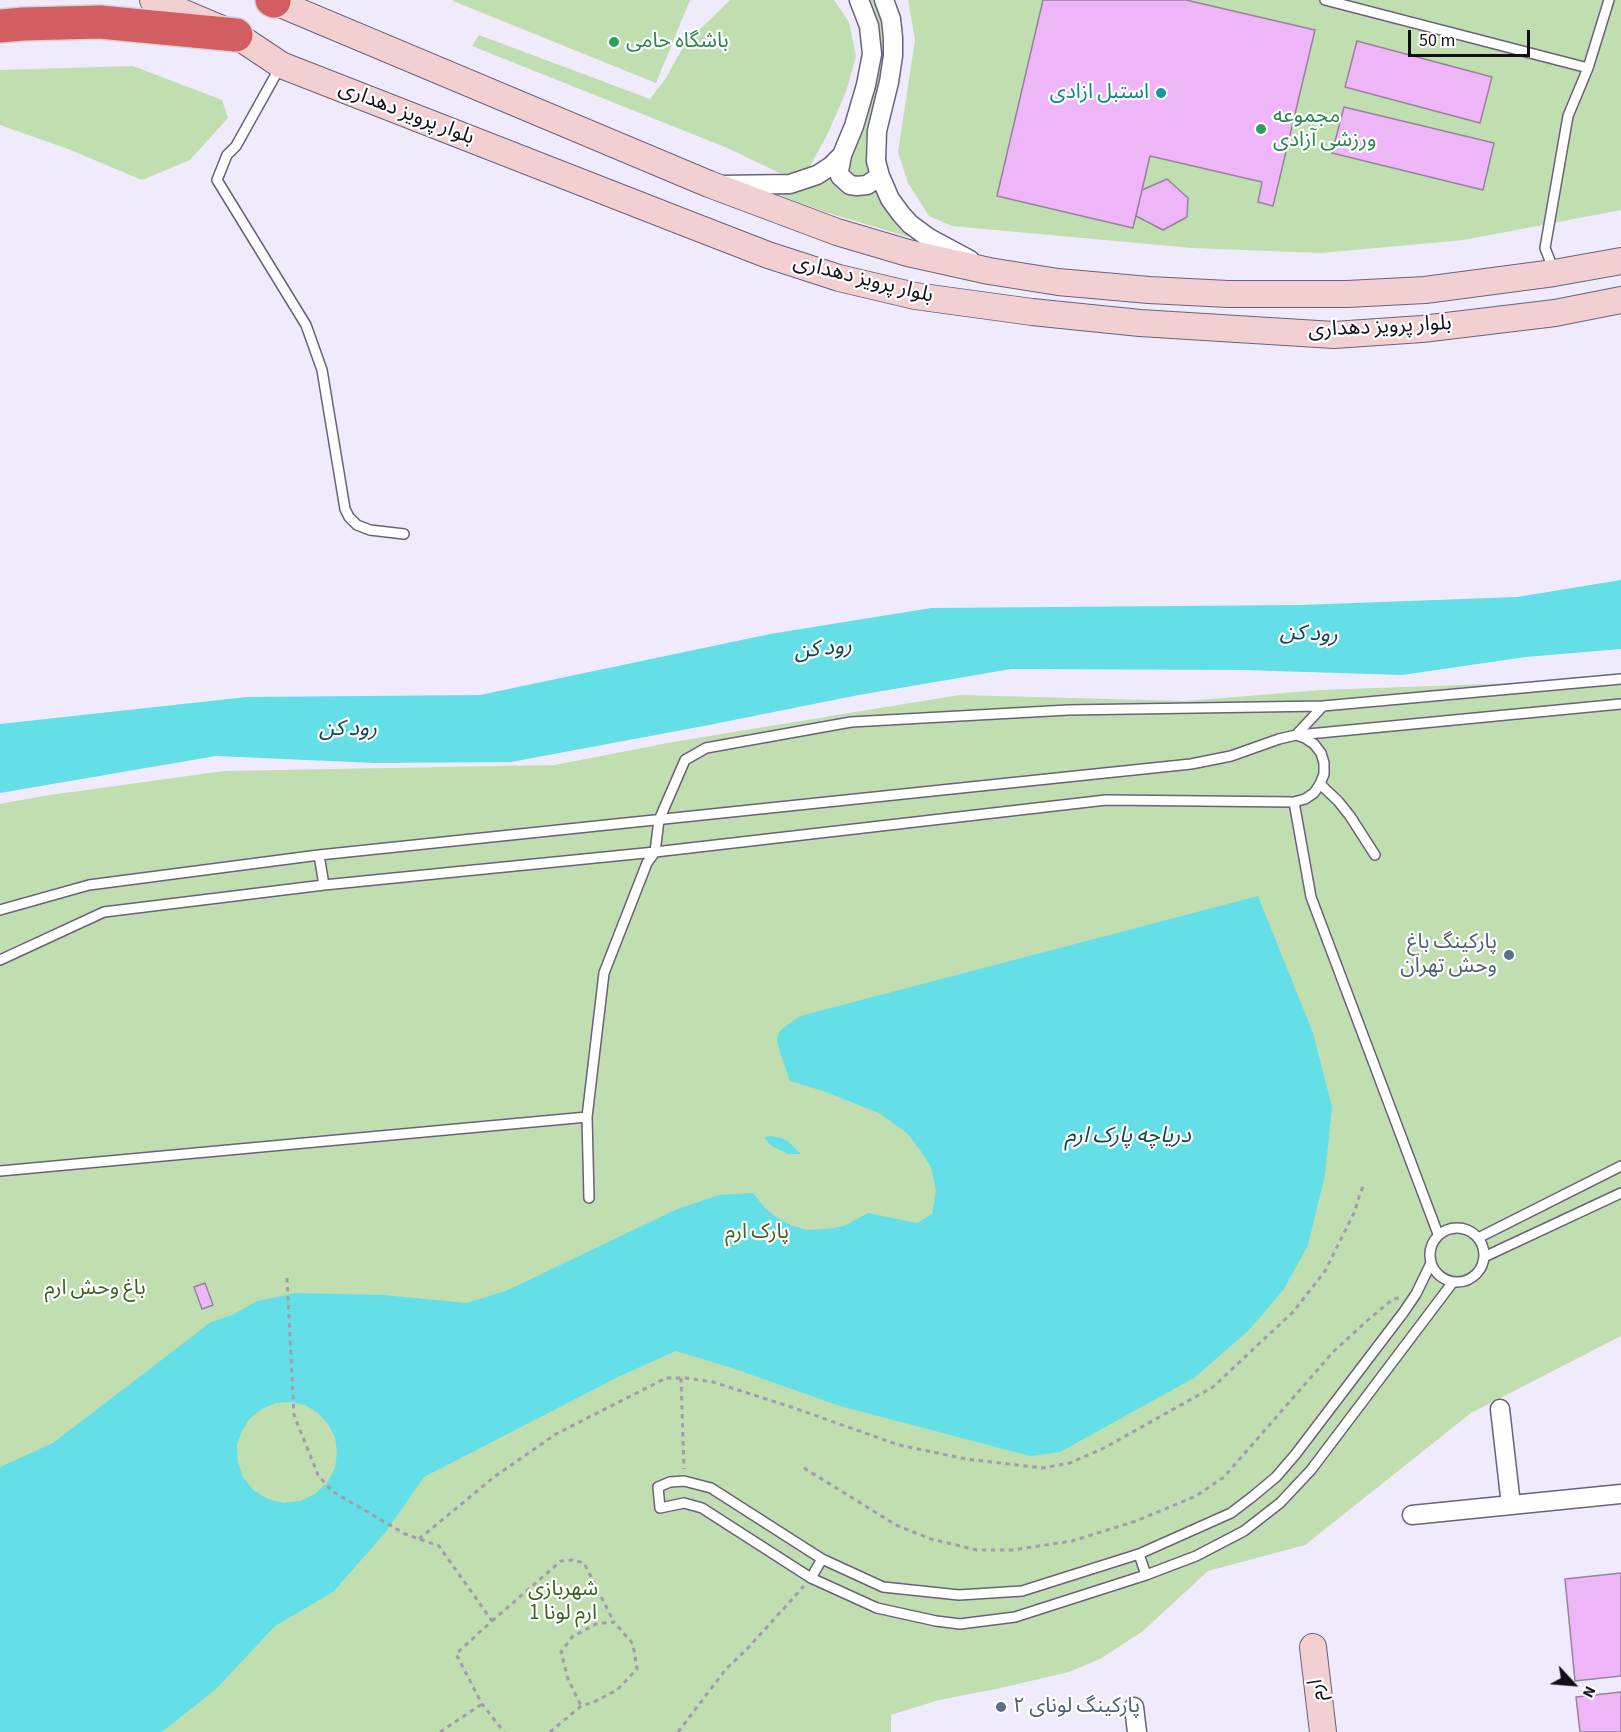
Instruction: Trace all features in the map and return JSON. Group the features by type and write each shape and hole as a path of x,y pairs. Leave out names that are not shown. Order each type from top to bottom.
{"highway":[{"path":"0,26 99,22 236,35"}],"main road":[{"name":"بلوار پرویز دهداری","path":"153,0 236,35 281,65 768,255 839,278 915,296 1032,312 1140,323 1334,335 1422,329 1555,313 1621,300"},
{"name":"بلوار پرویز دهداری","path":"272,0 709,184 837,232 908,253 989,271 1058,282 1149,290 1228,294 1347,294 1425,290 1554,273 1621,261"},
{"name":"ارم","path":"1313,1647 1323,1732"}],"street":[{"path":"859,0 869,26 872,54 866,85 854,126 842,155 839,171 840,176 850,185 867,185 880,176"},
{"path":"884,0 891,19 893,56 878,131 876,160 880,176 890,199 910,224 929,238 989,271"},
{"path":"709,184 790,184 817,175 842,155"},
{"path":"1500,1408 1511,1505"},
{"path":"1412,1515 1621,1494"},
{"path":"1134,1707 1137,1732"}],"lane":[{"path":"1325,0 1588,68"},
{"path":"1554,273 1545,248 1568,116 1588,68 1609,0"},
{"path":"281,65 236,146 227,155 217,180 306,326 322,370 345,508 349,517 357,525 370,530 404,534"},
{"path":"589,1198 587,1117 604,973 647,863 655,852 658,820 685,760 706,748 851,723 1068,710 1323,706 1621,679"},
{"path":"0,910 89,885 319,855 1191,764 1231,756 1296,735 1621,704"},
{"path":"1296,735 1323,706"},
{"path":"0,960 104,912 324,885 655,852 1106,800 1294,802 1314,793 1324,774 1321,753 1314,744 1296,735"},
{"path":"1320,784 1350,816 1375,855"},
{"path":"1294,802 1311,897 1438,1234"},
{"path":"319,855 324,885"},
{"path":"0,1171 587,1117"},
{"path":"1478,1238 1621,1166"},
{"path":"1484,1257 1621,1193"},
{"path":"1456,1227 1468,1230 1478,1238 1482,1244 1484,1257 1477,1273 1462,1282 1453,1282 1439,1276 1434,1270 1429,1255 1433,1240 1438,1234 1456,1227"},
{"path":"1431,1263 1416,1294 1349,1385 1276,1477 1252,1497 1231,1513 1138,1554 1022,1591 959,1596 883,1587 822,1559 711,1488 684,1481 670,1482 658,1487 660,1508 684,1503 702,1508 811,1578 877,1608 960,1624 1015,1617 1146,1575 1196,1556 1244,1531 1280,1503 1311,1470 1453,1282"},
{"path":"1138,1554 1146,1575"},
{"path":"811,1578 822,1559"}],"path":[{"path":"419,1539 494,1477 556,1434 666,1378 713,1382 899,1445 966,1459 999,1463 1043,1467 1070,1463 1104,1448 1213,1387 1294,1311 1325,1271 1355,1211 1364,1185"},
{"path":"286,1278 294,1415 318,1475 332,1491 405,1534 439,1546 492,1621"},
{"path":"804,1468 896,1525 931,1539 977,1550 1012,1550 1072,1542 1136,1521 1196,1496 1224,1477 1333,1352 1393,1299 1416,1294"},
{"path":"681,1378 684,1481"},
{"path":"502,1731 482,1704 456,1654 561,1561 573,1560 584,1563 614,1622 633,1644 637,1669 617,1689 594,1702 581,1706 550,1732"},
{"path":"678,1732 726,1669 811,1578"},
{"path":"581,1706 568,1679 561,1652 572,1637 596,1624 614,1622"},
{"path":"440,1732 482,1704"}],"green space":[{"name":"باشگاه حامی","path":"454,0 690,0 656,83"},
{"path":"730,0 834,0 849,22 856,56 846,92 809,168 784,175 725,147 472,46 479,35 650,99 666,78 684,45"},
{"path":"868,0 878,0 881,7 886,56 866,140 869,174 855,181 844,168 879,36 875,15"},
{"name":"مجموعه ورزشی آزادی","path":"908,0 1621,0 1621,210 1464,240 1321,253 1192,248 952,226 929,216 908,183 898,152 915,40"},
{"path":"133,66 222,100 228,118 190,160 142,180 68,149 0,125 0,70"},
{"path":"830,174 877,187 929,243 825,212 762,189"},
{"name":"پارک ارم","path":"1621,676 1621,1336 1471,1413 1305,1545 1208,1571 1143,1631 1100,1659 1069,1672 939,1700 891,1715 891,1732 0,1732 0,804 224,771 555,765 673,742 959,695 1185,701 1321,690 1599,680"}],"water":[{"name":"رود کن","path":"1621,580 1621,649 1526,657 1402,675 1243,670 1011,669 859,695 511,762 375,763 216,756 0,793 0,724 247,697 480,695 770,634 931,608 1300,605 1517,597"},
{"name":"دریاچه پارک ارم","path":"1258,896 1313,1033 1332,1107 1325,1175 1308,1245 1284,1289 1249,1330 1194,1378 1060,1452 1030,1456 840,1406 676,1351 620,1376 424,1477 385,1533 333,1592 275,1626 216,1689 162,1732 0,1732 0,1467 53,1443 211,1322 232,1315 257,1301 296,1293 384,1295 467,1303 508,1290 675,1210 719,1195 753,1193 776,1217 807,1230 846,1225 868,1213 917,1223 932,1214 936,1191 931,1167 907,1133 879,1113 790,1081 779,1049 778,1034 783,1028 804,1015","holes":["291,1402 305,1405 318,1413 328,1424 335,1437 337,1452 335,1468 327,1483 315,1494 300,1501 284,1503 268,1499 253,1490 243,1477 238,1462 237,1445 242,1431 250,1418 276,1403"]},
{"path":"770,1136 789,1142 801,1154 788,1154 770,1145 764,1137"}],"building":[{"name":"استبل ازادی","path":"1043,0 1186,0 1315,30 1273,206 1258,202 1262,182 1150,156 1133,228 997,196"},
{"path":"1357,41 1492,77 1480,123 1345,87"},
{"path":"1344,107 1494,143 1483,190 1332,153"},
{"path":"1167,179 1188,198 1187,217 1163,230 1136,216 1142,190"},
{"path":"205,1283 213,1305 202,1309 194,1287"},
{"path":"1621,1573 1621,1676 1575,1681 1565,1579"},
{"path":"1621,1692 1621,1732 1580,1732 1576,1697"}],"place":[{"name":"باشگاه حامی","path":"614,42"},
{"name":"استبل ازادی","path":"1161,93"},
{"name":"مجموعه ورزشی آزادی","path":"1261,129"},
{"name":"پارکینگ باغ وحش تهران","path":"1509,955"},
{"name":"پارکینگ لونای ۲","path":"1001,1707"}],"park label":[{"name":"باغ وحش ارم","path":"95,1289"},
{"name":"شهربازی ارم لونا 1","path":"563,1602"}]}
